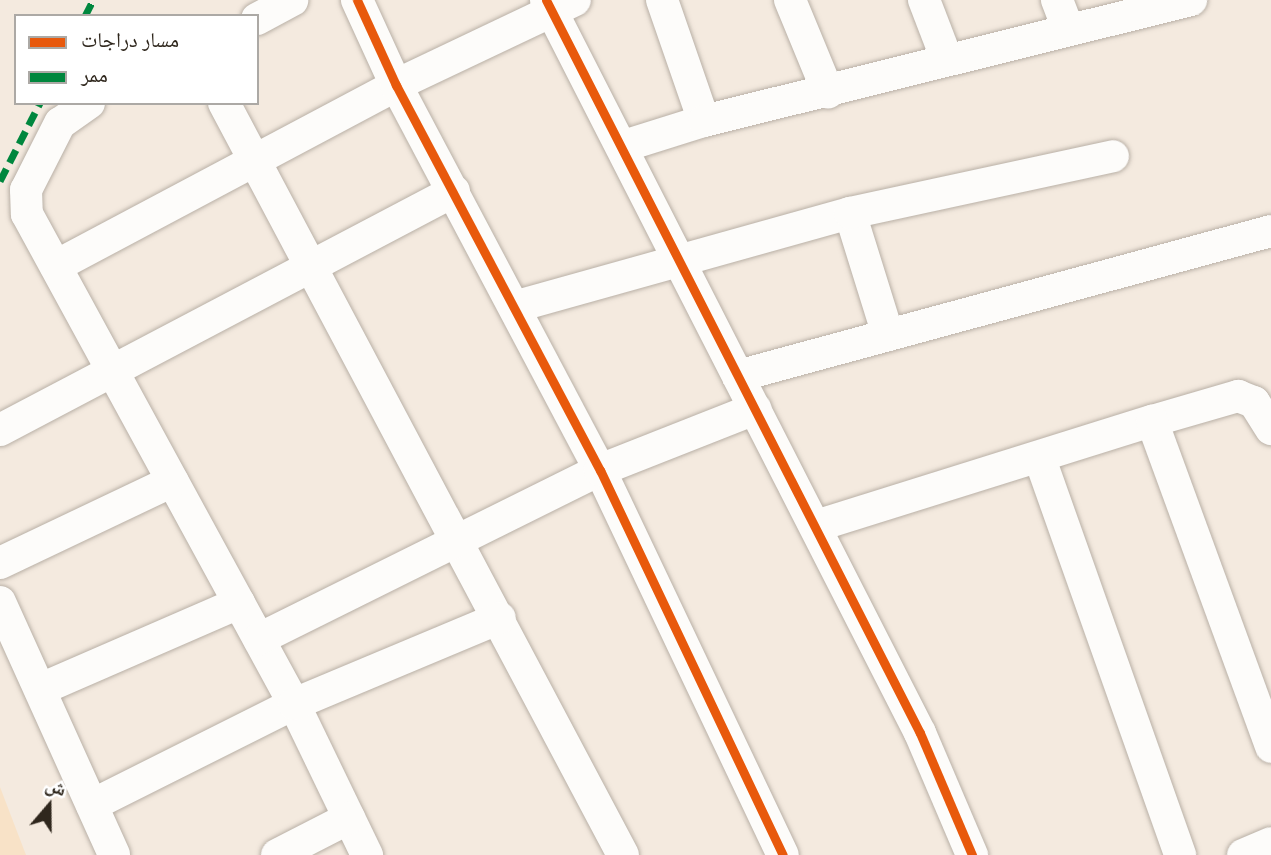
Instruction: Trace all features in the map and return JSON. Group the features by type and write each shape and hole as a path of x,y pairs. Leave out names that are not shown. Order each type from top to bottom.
{"street":[{"path":"259,18 292,0"},
{"path":"357,0 396,85 517,306 600,470 783,855"},
{"path":"662,0 704,121"},
{"path":"790,0 828,92"},
{"path":"924,0 947,60"},
{"path":"624,146 704,121 947,60 1063,14 1188,0"},
{"path":"56,266 254,159 557,3 676,260 816,526 920,733 972,855"},
{"path":"86,105 60,124 26,190 27,214 294,704 367,855"},
{"path":"225,105 458,538 623,855"},
{"path":"517,306 850,213 1113,156"},
{"path":"0,430 310,263 454,191"},
{"path":"850,213 888,335"},
{"path":"737,376 1271,231"},
{"path":"816,526 1238,396 1254,402 1271,429"},
{"path":"259,639 458,538 600,470 755,408"},
{"path":"1152,421 1271,747"},
{"path":"1040,459 1180,855"},
{"path":"0,563 173,481"},
{"path":"0,601 114,855"},
{"path":"41,689 239,603"},
{"path":"92,805 294,704 500,618"},
{"path":"277,855 349,818"},
{"path":"1243,855 1271,843"}],"shaded area":[{"path":"0,787 26,855 0,855"}],"marked path":[{"path":"86,14 93,0"},
{"path":"0,181 39,105"}],"cycle path":[{"path":"357,0 396,85 600,470 783,855"},
{"path":"546,0 920,733 972,855"}]}
